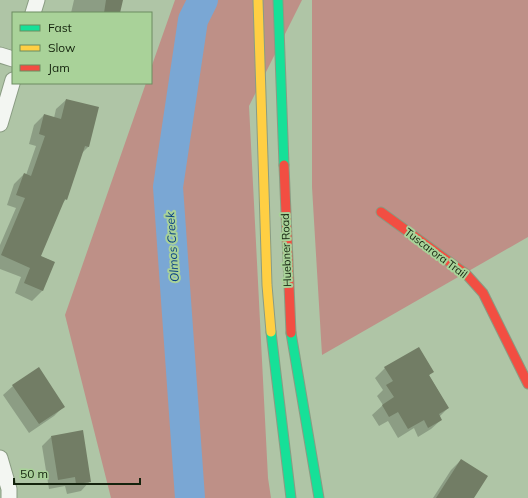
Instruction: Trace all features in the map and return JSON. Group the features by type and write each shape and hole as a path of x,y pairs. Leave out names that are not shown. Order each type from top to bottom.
{"main road":[{"name":"Huebner Road","path":"258,0 267,285 272,342 291,498"},
{"name":"Huebner Road","path":"278,0 291,341 318,498"},
{"name":"Tuscarora Trail","path":"381,212 466,274 483,293 528,384"}],"street":[{"path":"33,12 37,0"},
{"path":"0,56 12,59"},
{"path":"0,124 12,83"},
{"path":"0,458 9,498"}],"shaded area":[{"path":"175,0 302,0 249,106 268,478 271,498 111,498 65,315 146,84 152,84 152,65"},
{"path":"312,0 528,0 528,237 322,355 312,187"}],"building":[{"path":"106,0 123,0 120,12 104,12"},
{"path":"66,99 99,107 89,147 85,146 67,200 65,199 41,256 55,262 43,291 24,283 30,268 1,255 25,198 16,195 24,173 31,176 45,136 39,134 44,114 61,119"},
{"path":"419,347 434,372 429,375 449,408 439,414 442,420 428,428 424,420 408,429 398,412 389,417 382,405 394,397 386,385 393,381 384,367"},
{"path":"39,367 65,407 39,424 12,385"},
{"path":"83,430 91,482 76,484 75,477 58,480 51,436"},
{"path":"461,459 488,476 474,498 436,498"}],"waterway":[{"name":"Olmos Creek","path":"190,498 168,187 193,20 203,0"}],"traffic: fast":[{"path":"278,0 284,165"},
{"path":"271,332 291,498"},
{"path":"291,333 319,498"}],"traffic: slow":[{"path":"258,0 267,285 271,332"}],"traffic: jam":[{"path":"284,165 291,333"},
{"path":"381,212 466,274 483,293 528,384"}]}
